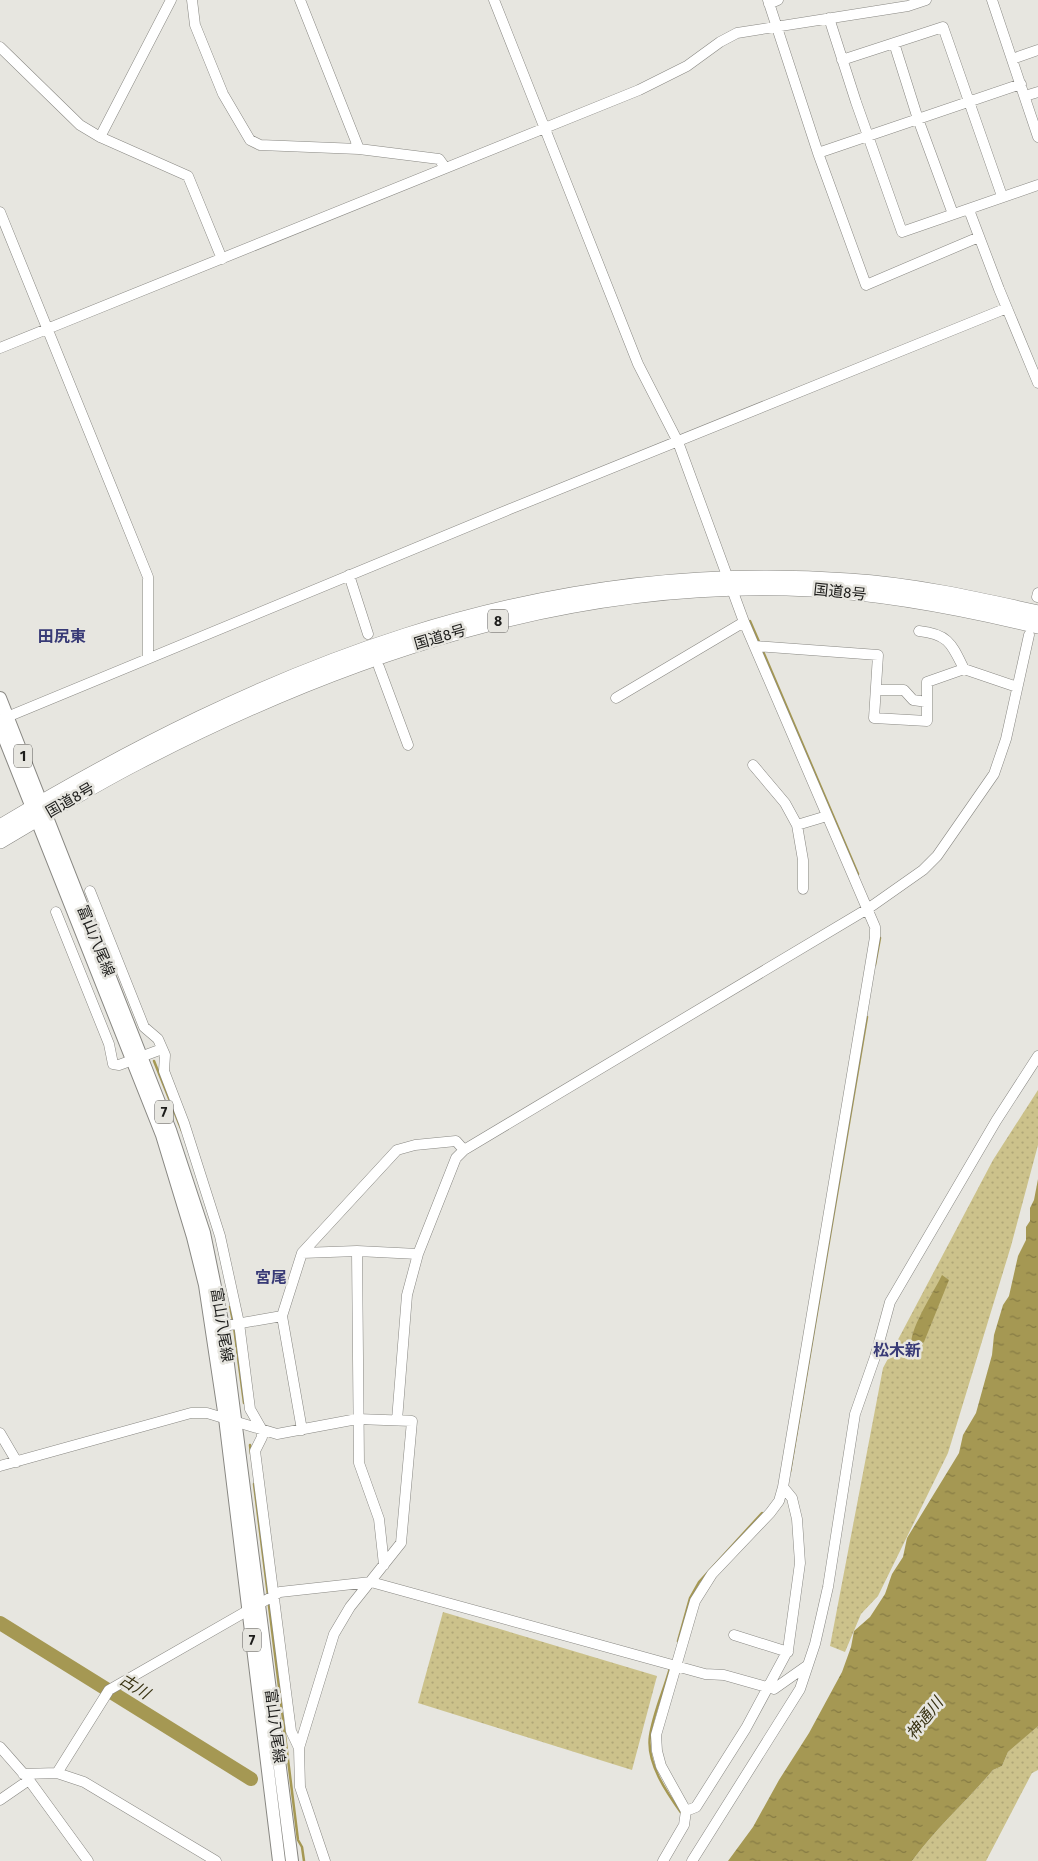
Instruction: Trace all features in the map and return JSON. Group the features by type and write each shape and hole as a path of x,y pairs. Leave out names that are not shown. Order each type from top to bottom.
{"highway":[{"name":"国道8号","path":"0,841 39,811 162,736 247,695 383,642 445,622 539,599 608,587 730,584 800,578 852,581 951,595 1038,601"},
{"name":"国道8号","path":"730,584 852,593 970,609 1033,630"},
{"name":"国道8号","path":"0,827 39,811"}],"main road":[{"name":"1","path":"0,698 4,718 39,811"},
{"name":"1","path":"0,727 39,811"},
{"name":"富山八尾線","path":"39,811 137,1058 170,1130 204,1233 231,1421 254,1606 292,1861"},
{"name":"富山八尾線","path":"254,1606 279,1861"}],"street":[{"path":"100,137 171,0"},
{"path":"192,0 195,25 207,58 223,94 250,140 260,145 359,149 439,159 444,166"},
{"path":"300,0 359,149"},
{"path":"494,0 644,378 678,442 744,622 827,816 869,908 875,927 875,937 783,1487 779,1501 770,1513 703,1586 695,1600 656,1735 657,1751 661,1766 686,1811 684,1825 663,1861"},
{"path":"0,348 672,74 737,33 829,18 884,5 926,0"},
{"path":"992,0 1038,137"},
{"path":"772,1 776,28 818,153 866,285 980,237"},
{"path":"829,18 902,232 1038,185"},
{"path":"842,60 942,27 1002,196"},
{"path":"894,43 918,119 953,214"},
{"path":"0,47 80,125 100,137 188,176 222,259"},
{"path":"1012,59 1038,50"},
{"path":"818,153 1021,84"},
{"path":"1025,96 1038,92"},
{"path":"969,210 1038,383"},
{"path":"0,212 148,578 148,658"},
{"path":"4,718 349,575 1007,308"},
{"path":"349,575 368,634"},
{"path":"616,698 744,622"},
{"path":"397,1420 407,1294 418,1254 456,1158 464,1150 869,908 923,870 938,856 994,774 1006,739 1017,687 1033,630"},
{"path":"919,631 937,634 951,643 964,669"},
{"path":"755,646 878,655 874,718 927,721 926,682 964,669 1017,687"},
{"path":"379,667 408,745"},
{"path":"876,690 904,690 913,700 927,702"},
{"path":"753,765 785,803 797,825 803,860 803,889"},
{"path":"797,825 827,816"},
{"path":"90,891 144,1027 158,1040 165,1055 164,1071 184,1123 220,1236 239,1323 250,1409 262,1430 262,1437 255,1451 290,1731 298,1748"},
{"path":"56,912 109,1044 113,1064 118,1066 162,1049"},
{"path":"692,1861 800,1690 828,1586 855,1414 875,1357 890,1302 976,1154 1038,1056"},
{"path":"302,1430 282,1316 302,1253 398,1150 415,1144 456,1141 464,1150"},
{"path":"357,1252 357,1419 359,1463 379,1519 384,1565"},
{"path":"302,1253 418,1254"},
{"path":"217,1327 282,1316"},
{"path":"0,1466 191,1413 207,1414 277,1434 357,1419 412,1421 401,1543 350,1607 334,1634 298,1748 300,1787 324,1861"},
{"path":"0,1433 16,1462"},
{"path":"686,1811 696,1807 746,1728 788,1652 797,1599 800,1563 797,1519 792,1498 783,1487"},
{"path":"58,1773 109,1690 280,1592 371,1582 705,1674 724,1675 774,1689 808,1665"},
{"path":"734,1635 788,1652"},
{"path":"0,1747 26,1777 88,1861"},
{"path":"0,1800 26,1777 58,1773 84,1782 216,1861"}],"shaded area":[{"path":"1038,1090 1038,1145 1011,1246 948,1453 878,1596 861,1614 845,1652 830,1646 883,1368 993,1160"},
{"path":"443,1612 657,1676 632,1770 418,1703"},
{"path":"1038,1725 1038,1770 1032,1773 986,1861 912,1861 931,1837 993,1770 1002,1766 1008,1752"}],"water":[{"name":"神通川","path":"1038,1179 1038,1726 1008,1752 1002,1766 993,1770 931,1837 912,1861 728,1861 753,1827 779,1780 809,1733 842,1672 851,1647 854,1631 870,1617 885,1594 892,1574 903,1557 907,1538 959,1453 963,1435 976,1413 992,1355 994,1335 1003,1305 1009,1296 1018,1256 1026,1240 1026,1227 1030,1221 1030,1208 1034,1200"},
{"path":"942,1275 949,1280 924,1342 912,1348 911,1341 917,1323"}],"waterway":[{"path":"750,621 760,644"},
{"path":"762,649 858,874"},
{"path":"875,965 880,938"},
{"path":"790,1472 867,1017"},
{"path":"154,1061 182,1131"},
{"path":"230,1307 233,1321"},
{"path":"234,1327 244,1403"},
{"path":"250,1445 251,1454"},
{"path":"254,1484 268,1595"},
{"path":"678,1641 690,1598 699,1582 762,1513"},
{"path":"269,1606 298,1840 302,1847 304,1861"},
{"name":"古川","path":"0,1623 251,1779"},
{"path":"670,1668 654,1719 650,1746 654,1767 670,1797 682,1814"}],"district":[{"name":"田尻東","path":"62,636"},
{"name":"宮尾","path":"271,1277"},
{"name":"松木新","path":"897,1350"}]}
